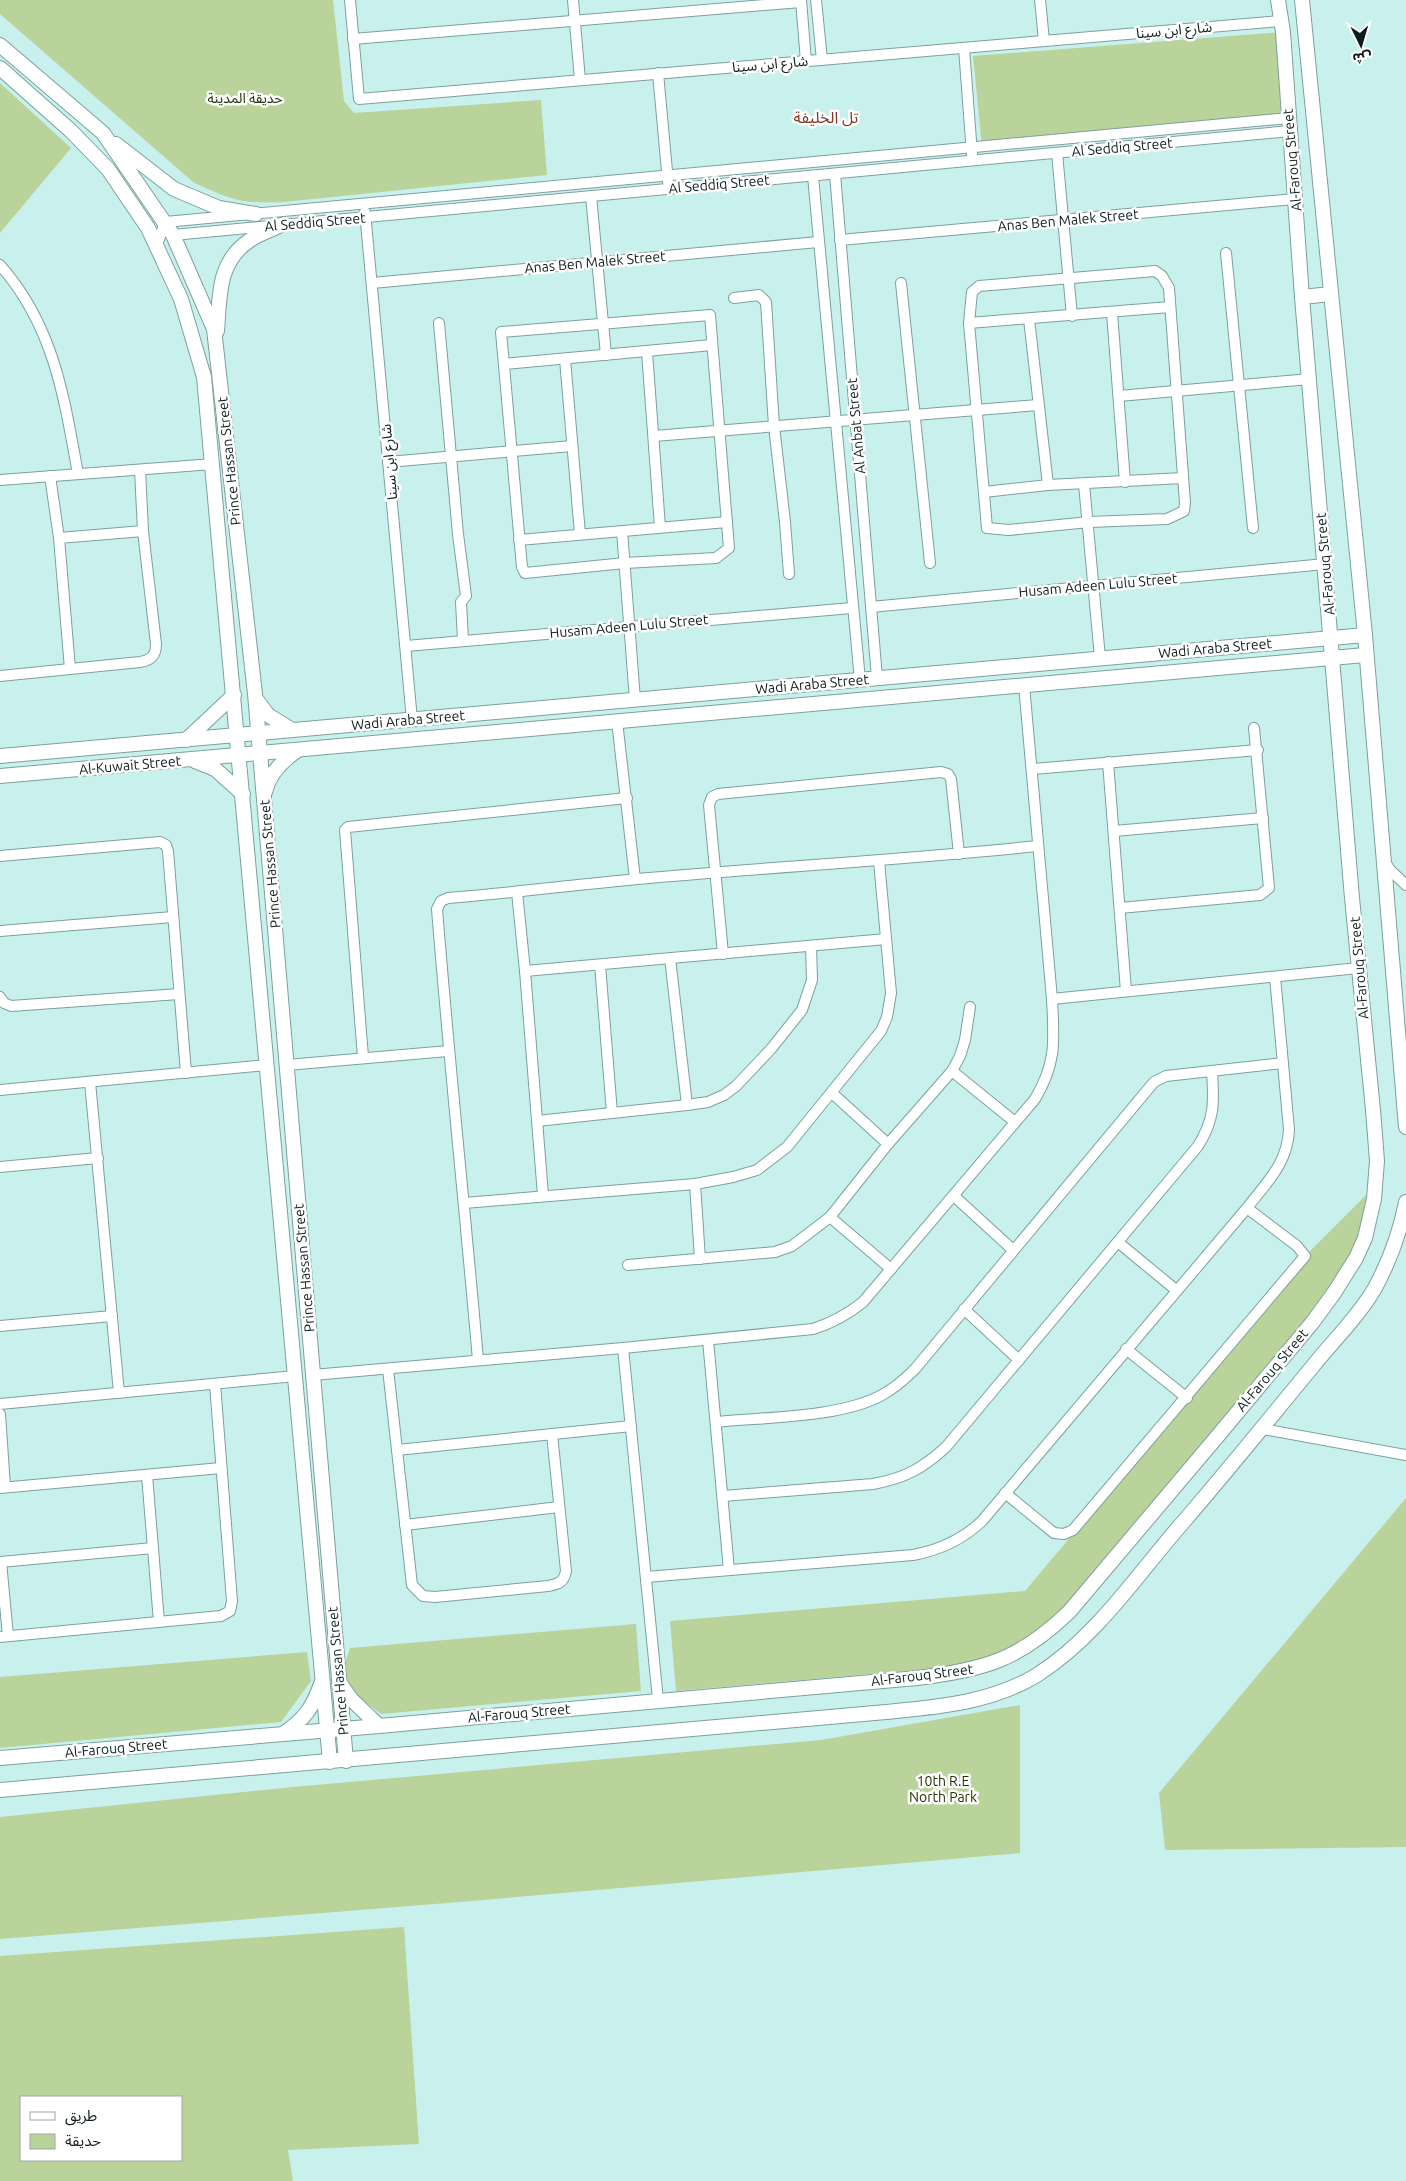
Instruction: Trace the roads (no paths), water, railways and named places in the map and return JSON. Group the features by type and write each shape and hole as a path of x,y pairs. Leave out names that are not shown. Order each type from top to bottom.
{"main road":[{"name":"Al-Farouq Street","path":"0,1758 909,1678 966,1671 985,1666 1018,1651 1048,1632 1069,1612 1312,1323 1334,1293 1356,1258 1371,1218 1376,1183 1376,1160 1358,968 1332,638 1302,297 1283,32 1278,0"},
{"name":"Al-Farouq Street","path":"1302,0 1365,635 1406,1126"},
{"name":"Prince Hassan Street","path":"0,45 103,134 162,229 208,312 216,339 259,733 346,1761"},
{"name":"Prince Hassan Street","path":"0,68 71,131 108,168 162,229"},
{"path":"103,134 161,181 174,189 219,208 256,214"},
{"path":"216,339 221,278 228,265 240,249 250,240 281,225"},
{"name":"Prince Hassan Street","path":"162,229 157,245 181,299 204,377 330,1762"},
{"path":"1302,297 1331,294"},
{"name":"Wadi Araba Street","path":"259,733 1365,635"},
{"name":"Wadi Araba Street","path":"260,753 1366,654"},
{"path":"715,693 717,712"},
{"path":"255,694 257,702 268,715 293,730"},
{"path":"186,740 234,695"},
{"name":"Al-Kuwait Street","path":"0,756 259,733"},
{"path":"264,795 271,776 283,761 298,750"},
{"name":"Al-Kuwait Street","path":"0,776 260,753"},
{"path":"189,759 215,769 243,794"},
{"name":"Al-Farouq Street","path":"0,1790 346,1761 936,1707 995,1694 1036,1675 1075,1647 1263,1429 1347,1326 1374,1288 1391,1258 1400,1233 1406,1202"},
{"path":"283,1734 310,1710 323,1679"},
{"path":"339,1682 350,1699 379,1726"}],"street":[{"name":"شارع ابن سينا","path":"350,0 359,98 1280,21"},
{"path":"574,0 580,80"},
{"path":"816,0 822,60"},
{"path":"1040,0 1044,41"},
{"path":"353,39 801,1 806,61"},
{"path":"964,48 973,161"},
{"path":"658,73 669,189"},
{"name":"Al Seddiq Street","path":"162,229 256,214 667,176 972,148 1289,125"},
{"name":"Al Seddiq Street","path":"162,229 281,225 835,174 1058,153 1289,125"},
{"path":"1058,153 1072,316"},
{"name":"Al Anbat Street","path":"835,174 877,678"},
{"name":"Al Anbat Street","path":"813,176 860,680"},
{"path":"591,196 606,355"},
{"name":"Anas Ben Malek Street","path":"840,240 1295,199"},
{"name":"شارع ابن سينا","path":"364,204 412,720"},
{"name":"Anas Ben Malek Street","path":"372,283 818,242"},
{"path":"1226,253 1254,528"},
{"path":"0,265 34,313 47,341 65,399 78,474"},
{"path":"1155,271 1162,276 1169,288 1185,503 1184,511 1168,519 1089,522 1009,530 987,528 969,323 972,292 979,286 1070,278 1155,271"},
{"path":"902,283 930,563"},
{"path":"734,298 759,295 766,302 774,426 785,522 788,574"},
{"path":"969,323 1170,307"},
{"path":"1112,313 1125,482"},
{"path":"710,315 729,548 716,558 525,573 522,567 519,540 500,332 602,323 710,315"},
{"path":"1029,319 1048,485"},
{"path":"439,323 458,534 466,596 461,602 463,640"},
{"path":"504,364 712,345"},
{"path":"647,352 660,527"},
{"path":"565,359 580,534"},
{"path":"1119,396 1310,379"},
{"path":"654,436 1038,405"},
{"path":"388,462 572,446"},
{"path":"0,480 213,464"},
{"path":"0,676 140,662 148,661 153,657 156,644 143,531 140,470"},
{"path":"50,476 59,538 70,669"},
{"path":"984,492 1048,485 1183,478"},
{"path":"1084,484 1100,658"},
{"path":"519,540 727,522"},
{"path":"59,538 143,531"},
{"path":"622,531 631,626 635,700"},
{"name":"Husam Adeen Lulu Street","path":"871,607 1325,564"},
{"name":"Husam Adeen Lulu Street","path":"406,646 852,608"},
{"path":"313,1376 813,1329 829,1324 844,1316 863,1302 1035,1099 1046,1081 1053,1060 1052,998 1024,685"},
{"path":"617,721 635,879"},
{"path":"1120,908 1260,895 1269,888 1258,750 1254,728"},
{"path":"1033,769 1258,750"},
{"path":"1108,762 1126,991"},
{"path":"723,954 709,805 712,797 718,794 941,772 948,774 951,779 959,854"},
{"path":"362,1057 345,830 348,827 627,798"},
{"path":"1114,831 1263,818"},
{"path":"0,856 160,842 166,845 186,1073"},
{"path":"478,1360 448,1051 437,909 441,901 448,898 635,879 879,861 1037,846"},
{"path":"1384,860 1390,870 1406,885"},
{"path":"464,1202 695,1184 733,1177 757,1170 787,1147 881,1031 887,1017 891,994 879,861"},
{"path":"517,892 543,1195"},
{"path":"0,931 172,917"},
{"path":"525,971 886,939"},
{"path":"537,1121 687,1106 708,1102 724,1095 736,1086 771,1048 802,1010 812,980 811,946"},
{"path":"670,958 687,1106"},
{"path":"600,965 612,1113"},
{"path":"1052,998 1358,968"},
{"path":"646,1577 929,1552 958,1540 970,1532 1247,1208 1282,1163 1286,1152 1289,1129 1275,977"},
{"path":"0,997 4,1003 11,1006 179,994"},
{"path":"628,1265 775,1252 792,1246 830,1217 888,1144 952,1071 960,1056 965,1040 970,1007"},
{"path":"287,1065 448,1051"},
{"path":"716,1422 832,1411 861,1404 882,1395 899,1384 915,1369 1154,1082 1166,1076 1282,1063"},
{"path":"0,1090 267,1065"},
{"path":"952,1071 1015,1122"},
{"path":"723,1496 873,1484 893,1480 913,1472 946,1447 1119,1243 1198,1146 1208,1130 1214,1106 1212,1071"},
{"path":"90,1082 119,1393"},
{"path":"832,1093 888,1144"},
{"path":"0,1166 98,1158"},
{"path":"695,1184 700,1259"},
{"path":"954,1196 1013,1250"},
{"path":"1005,1493 1054,1533 1064,1534 1073,1530 1187,1398 1306,1256 1298,1246 1247,1208"},
{"path":"830,1217 891,1269"},
{"path":"1119,1243 1176,1290"},
{"path":"964,1309 1019,1360"},
{"path":"0,1326 112,1316"},
{"path":"708,1340 729,1570"},
{"path":"623,1348 658,1700"},
{"path":"1126,1349 1187,1398"},
{"path":"388,1369 412,1585 424,1596 435,1598 558,1585 564,1578 566,1570 552,1434"},
{"path":"0,1404 295,1376"},
{"path":"153,1548 1,1562 4,1636 221,1616 230,1610 232,1602 215,1384"},
{"path":"0,1414 3,1488 221,1468"},
{"path":"397,1450 631,1426"},
{"path":"1263,1429 1406,1454"},
{"path":"148,1475 159,1622"},
{"path":"405,1525 559,1507"}],"district":[{"name":"تل الخليفة","path":"826,117"}],"park label":[{"name":"حديقة المدينة","path":"245,98"},
{"name":"10th R.E North Park","path":"943,1789"}]}
